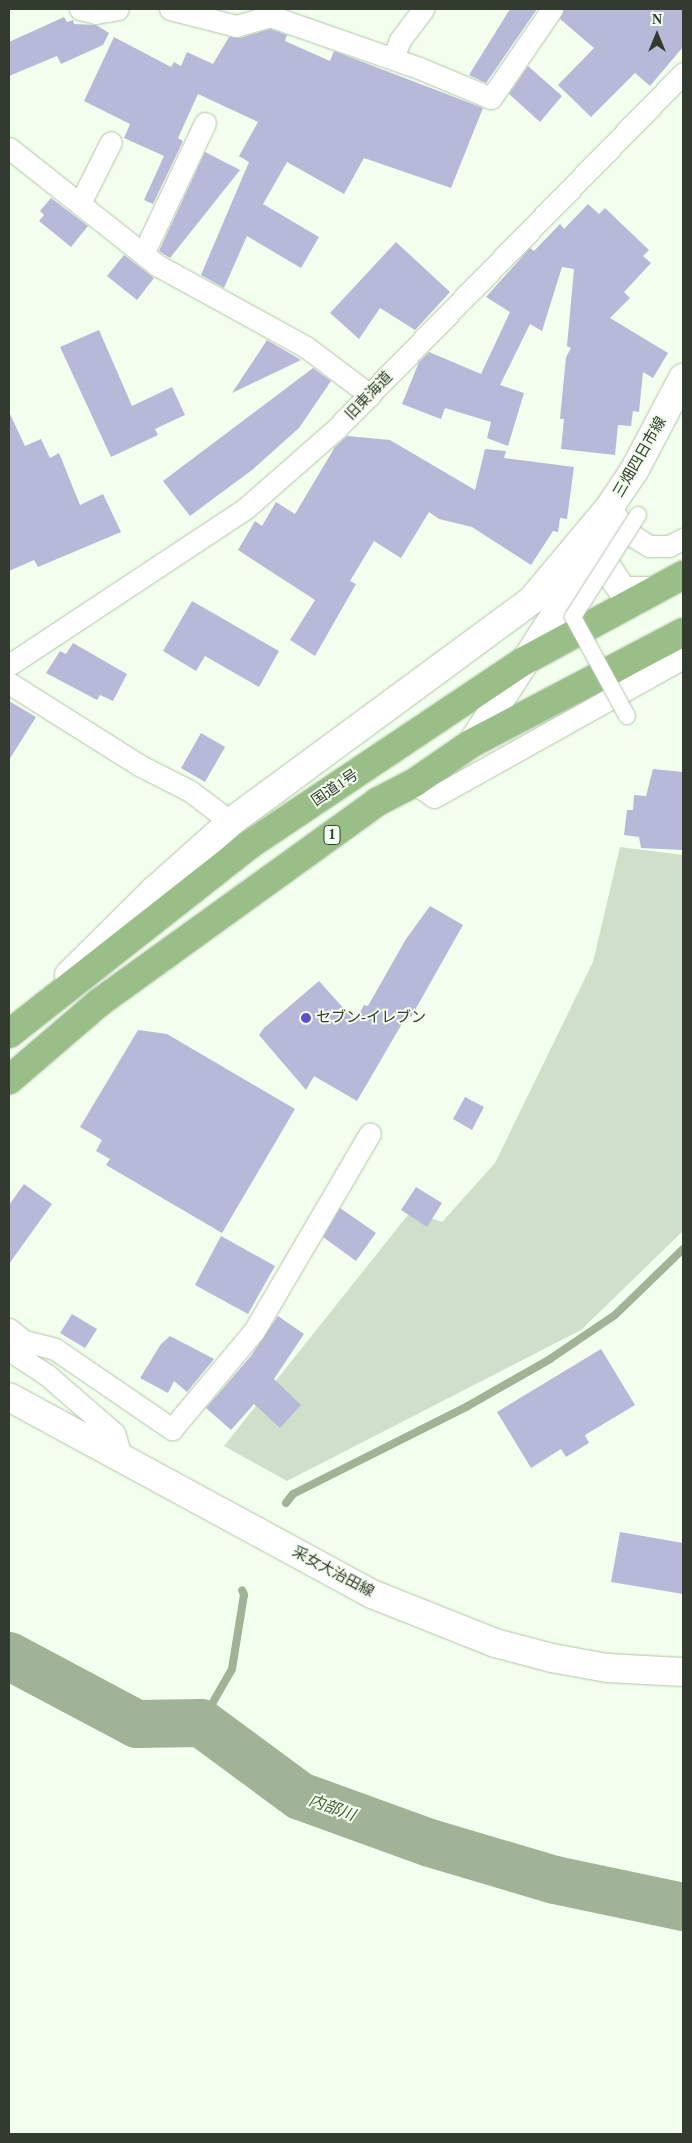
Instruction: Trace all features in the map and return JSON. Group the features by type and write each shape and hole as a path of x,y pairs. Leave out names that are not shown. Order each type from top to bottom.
{"highway":[{"name":"国道1号","path":"11,1032 249,845 524,661 650,591 683,575"},
{"name":"1","path":"9,1080 100,1002 377,802 414,783 472,742 683,632"}],"main road":[{"name":"三畑四日市線","path":"609,520 683,378"},
{"path":"609,520 600,558 608,574 623,591 650,591"},
{"path":"472,742 524,661 609,520"},
{"path":"11,1032 155,890 231,822 532,600 609,520"},
{"name":"采女大治田線","path":"9,1397 372,1594 495,1643 607,1668 683,1672"}],"street":[{"path":"80,9 96,13 118,9"},
{"path":"170,9 236,26 270,16 393,58 491,98 552,9"},
{"path":"393,58 400,40 423,9"},
{"name":"旧東海道","path":"9,665 246,508 370,395 482,276 683,73"},
{"path":"143,254 205,124"},
{"path":"80,202 111,142"},
{"path":"9,148 80,202 157,265 306,347 370,395"},
{"path":"627,716 573,617 638,515"},
{"path":"609,520 649,546 670,546 683,539"},
{"path":"414,783 434,797 683,658"},
{"path":"9,683 139,765 190,791 231,822"},
{"path":"14,1343 55,1349 172,1430 254,1331 370,1133"},
{"path":"14,1343 114,1434 122,1459"}],"green space":[{"path":"620,847 683,855 683,1231 581,1330 287,1481 224,1446 411,1211 442,1222 495,1163 593,962"}],"building":[{"path":"510,9 537,9 486,83 469,75"},
{"path":"564,9 683,9 683,47 650,86 635,73 591,117 558,85 594,48 560,19"},
{"path":"64,17 67,22 73,20 74,24 96,25 109,33 103,45 61,64 57,56 9,76 9,42"},
{"path":"270,29 287,35 285,41 330,61 334,51 483,108 451,188 364,158 344,194 287,162 263,204 319,237 301,268 247,236 224,288 201,275 249,162 239,156 258,122 198,94 178,138 183,141 153,204 144,200 164,156 124,138 130,124 84,101 114,37 171,67 174,62 181,66 187,52 213,64 229,37 240,38"},
{"path":"528,66 562,96 540,122 509,94"},
{"path":"205,152 240,170 170,258 159,251"},
{"path":"51,198 88,226 71,247 39,221 44,215 40,211"},
{"path":"588,204 599,214 605,208 649,250 643,256 651,263 624,292 630,298 610,318 668,353 653,378 643,372 639,412 633,411 631,426 618,425 615,455 561,449 564,419 560,419 566,357 571,348 567,346 574,269 562,267 542,331 530,324 500,385 524,393 508,446 487,438 491,422 445,408 441,419 402,404 419,362 429,352 481,374 510,312 486,297 530,248 534,251 560,224 564,229"},
{"path":"396,242 450,292 415,330 380,308 359,339 330,313"},
{"path":"124,255 154,278 137,300 107,276"},
{"path":"99,330 132,406 172,387 185,415 155,429 158,435 111,457 60,347"},
{"path":"267,340 301,360 232,393"},
{"path":"313,368 331,381 299,428 252,470 190,516 163,481"},
{"path":"9,412 25,446 41,439 50,458 59,453 80,505 103,494 121,532 38,567 34,560 9,571"},
{"path":"347,436 390,440 475,490 485,449 506,451 504,458 574,467 567,519 560,518 558,532 553,531 531,565 472,527 439,519 429,512 401,558 374,541 350,581 356,584 315,656 290,640 315,600 238,550 255,521 262,526 276,502 295,514 335,447"},
{"path":"192,601 279,651 259,687 205,656 196,671 163,651"},
{"path":"73,643 127,674 113,701 100,695 97,700 46,673 60,651 66,654"},
{"path":"9,701 36,717 9,760"},
{"path":"201,733 225,747 205,782 181,768"},
{"path":"653,769 683,772 683,850 641,848 639,837 624,835 627,810 633,810 634,795 646,796"},
{"path":"430,906 463,925 411,1017 407,1015 357,1101 314,1076 306,1090 259,1035 264,1028 319,981 355,1021 364,1005 368,1006 406,939"},
{"path":"138,1030 167,1034 295,1109 222,1233 106,1165 110,1159 96,1151 102,1140 80,1127"},
{"path":"465,1097 484,1107 472,1130 453,1119"},
{"path":"24,1184 52,1204 9,1264 9,1205"},
{"path":"416,1187 442,1203 427,1227 401,1210"},
{"path":"340,1208 376,1233 356,1261 323,1237"},
{"path":"221,1236 275,1266 248,1314 195,1285"},
{"path":"72,1314 97,1329 85,1348 60,1333"},
{"path":"278,1316 304,1334 274,1379 301,1405 280,1428 254,1404 231,1430 206,1408 251,1356"},
{"path":"170,1336 214,1359 187,1392 174,1381 168,1393 140,1378 161,1344"},
{"path":"601,1349 635,1405 585,1435 589,1443 566,1457 561,1449 531,1468 497,1412"},
{"path":"620,1532 683,1543 683,1594 611,1582"}],"waterway":[{"path":"286,1503 293,1494 466,1407 550,1359 615,1315 683,1249"},
{"path":"201,1723 232,1669 244,1595 242,1590"},
{"name":"内部川","path":"9,1656 137,1724 201,1723 300,1796 430,1843 555,1880 683,1907"}],"place":[{"name":"セブン-イレブン","path":"306,1018"}]}
